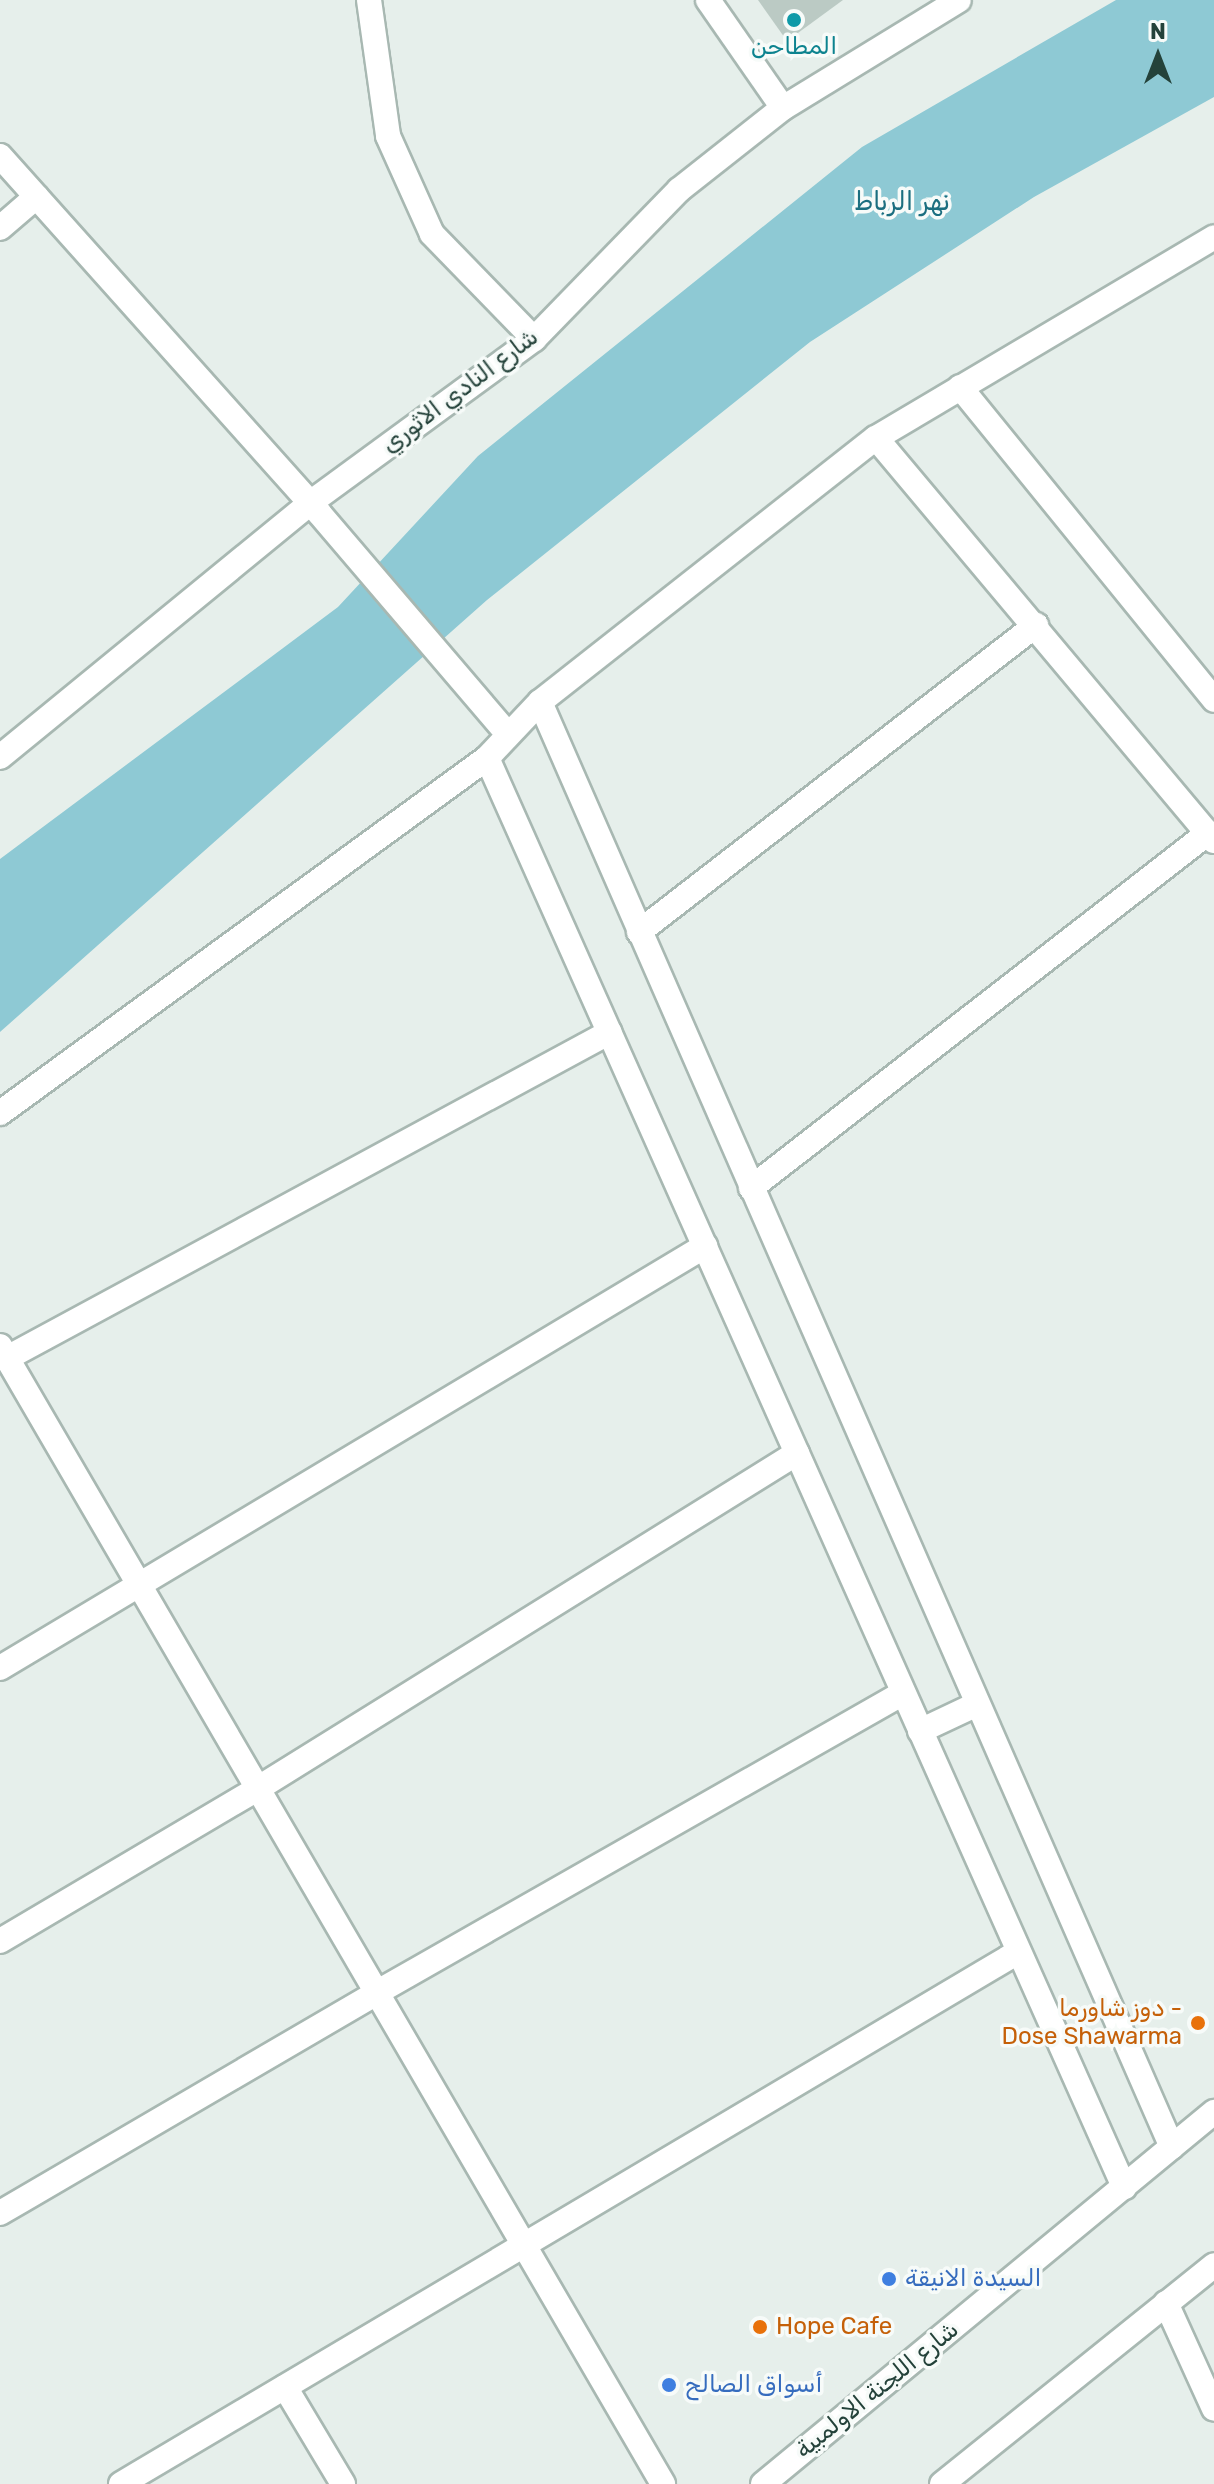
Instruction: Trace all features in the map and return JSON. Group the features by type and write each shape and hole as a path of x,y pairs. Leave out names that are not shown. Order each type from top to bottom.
{"street":[{"path":"369,0 388,136 432,234 534,339"},
{"path":"708,0 783,108"},
{"name":"شارع النادي الاثوري","path":"0,757 534,339 679,190 783,108 959,0"},
{"path":"0,156 315,508 507,733"},
{"path":"0,228 36,197"},
{"path":"0,1113 487,758 507,733 540,702 876,438 1214,237"},
{"path":"960,387 1212,695"},
{"path":"751,1188 1211,837 876,438"},
{"path":"639,932 1036,625"},
{"path":"540,702 1172,2147"},
{"path":"487,758 1124,2187"},
{"path":"610,1032 4,1352 663,2484"},
{"path":"0,1668 705,1246"},
{"path":"0,1941 257,1789 797,1453"},
{"path":"0,2213 376,1993 903,1693"},
{"path":"920,1731 977,1704"},
{"path":"121,2484 1018,1952"},
{"name":"شارع اللجنة الاولمبية","path":"763,2484 1214,2112"},
{"path":"942,2484 1214,2265"},
{"path":"1166,2303 1214,2409"},
{"path":"285,2387 343,2484"}],"water":[{"name":"نهر الرباط","path":"1116,0 1214,0 1214,97 1034,197 810,342 487,600 0,1032 0,859 338,607 478,456 862,147"}],"building":[{"name":"المطاحن","path":"758,0 843,0 787,41"}],"place":[{"name":"المطاحن","path":"794,20"},
{"name":"دوز شاورما - Dose Shawarma","path":"1198,2023"},
{"name":"السيدة الانيقة","path":"889,2279"},
{"name":"Hope Cafe","path":"760,2327"},
{"name":"أسواق الصالح","path":"669,2385"}]}
